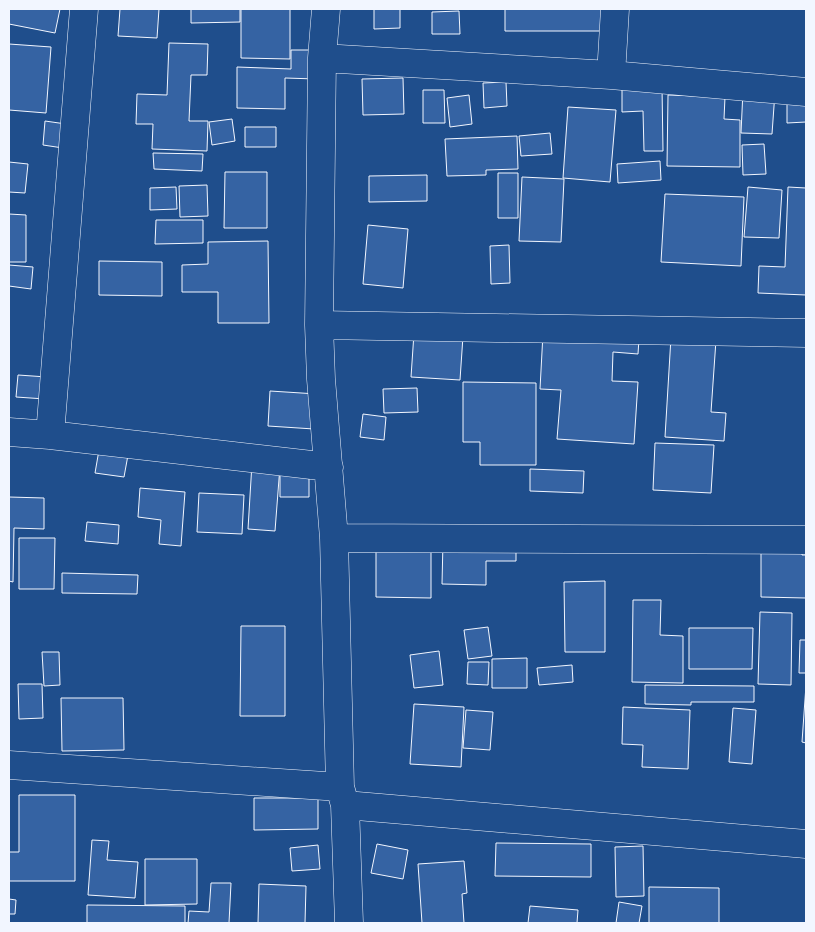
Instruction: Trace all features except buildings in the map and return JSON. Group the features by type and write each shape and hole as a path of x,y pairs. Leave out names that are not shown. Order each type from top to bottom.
{"street":[{"path":"50,435 84,9"},
{"path":"326,9 322,58 319,325 321,379 334,538 348,923"},
{"path":"611,75 615,9"},
{"path":"322,58 611,75 806,92"},
{"path":"319,325 806,333"},
{"path":"9,432 329,467"},
{"path":"334,538 806,540"},
{"path":"9,765 342,796 806,844"}]}
